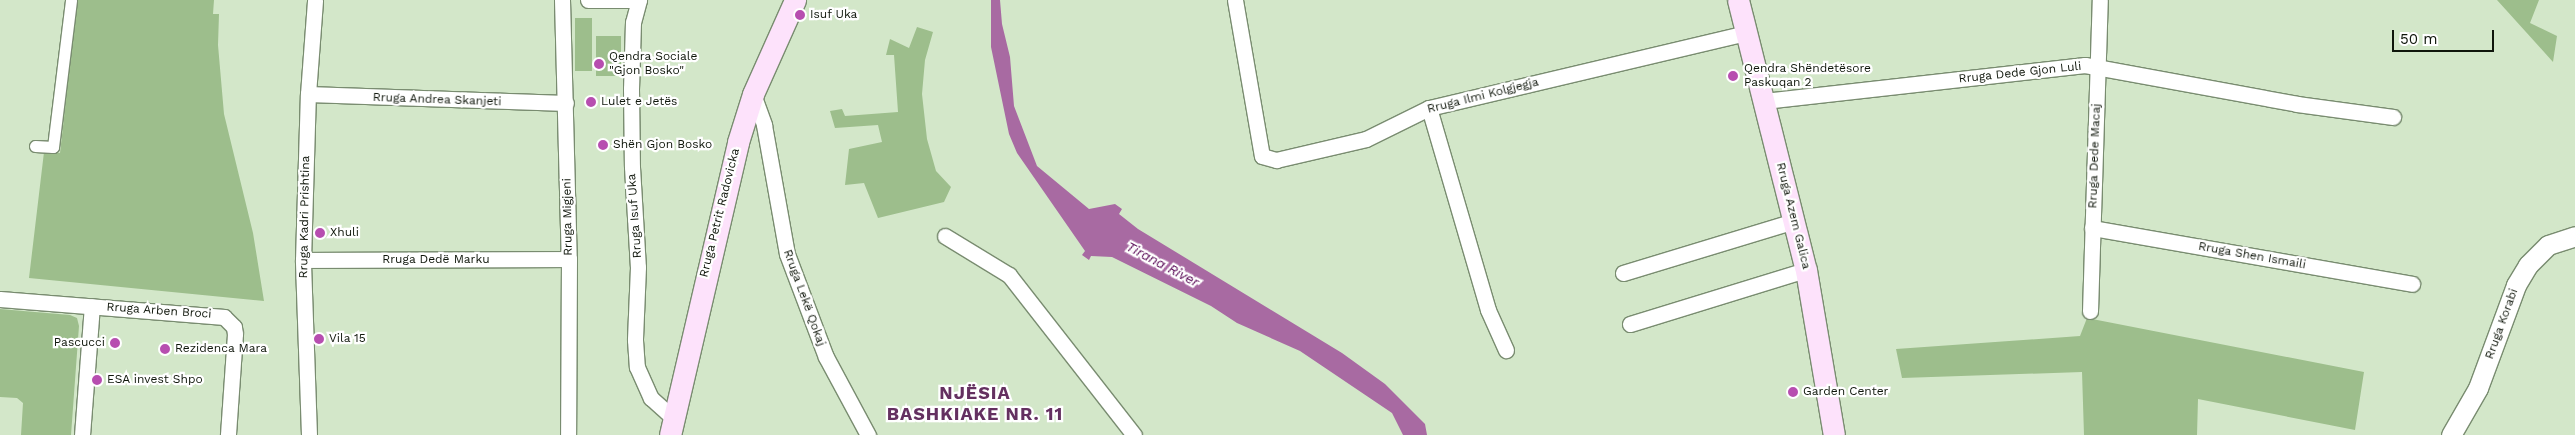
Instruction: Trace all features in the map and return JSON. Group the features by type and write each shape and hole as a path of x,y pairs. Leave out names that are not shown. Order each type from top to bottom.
{"main road":[{"name":"Rruga Petrit Radovicka","path":"672,427 721,205 753,94 796,0"},
{"name":"Rruga Azem Galica","path":"1738,0 1806,270 1834,435"}],"street":[{"path":"35,146 53,148 70,0"},
{"name":"Rruga Kadri Prishtina","path":"309,435 303,260 308,94 315,0"},
{"name":"Rruga Migjeni","path":"562,0 569,259 568,435"},
{"path":"588,0 639,0"},
{"name":"Rruga Isuf Uka","path":"639,0 633,22 631,89 632,167 638,267 635,340 637,367 651,398 672,427"},
{"name":"Rruga Ilmi Kolgjegja","path":"1235,0 1262,156 1276,160 1366,139 1429,108 1747,34"},
{"name":"Rruga Dede Macaj","path":"2090,311 2100,0"},
{"name":"Rruga Dede Gjon Luli","path":"1764,101 2085,65 2297,104 2393,117"},
{"name":"Rruga Andrea Skanjeti","path":"308,94 566,103"},
{"name":"Rruga Lekë Qokaj","path":"753,94 764,125 787,254 826,357 868,435"},
{"path":"1429,108 1488,310 1506,350"},
{"path":"1623,273 1794,221"},
{"name":"Rruga Shen Ismaili","path":"2092,228 2412,284"},
{"path":"945,236 1009,275 1134,435"},
{"name":"Rruga Korabi","path":"2451,435 2478,388 2516,285 2528,265 2548,245 2575,236"},
{"name":"Rruga Dedë Marku","path":"303,260 569,259"},
{"path":"1630,324 1806,270"},
{"name":"Rruga Arben Broci","path":"0,299 216,315 230,321 235,334 228,435"},
{"name":"Rruga Arben Broci","path":"82,435 92,306"}],"green space":[{"path":"77,0 214,0 213,14 219,14 218,45 224,114 253,233 264,301 29,278 44,152 60,153"},
{"path":"2497,0 2539,0 2530,23 2557,36 2553,62"},
{"path":"575,18 592,18 592,71 575,71"},
{"path":"917,27 933,32 925,60 922,94 927,139 936,171 951,187 944,202 878,218 864,183 845,185 849,149 882,142 878,125 835,128 830,111 842,109 845,116 898,112 894,55 886,55 890,39 909,48"},
{"path":"596,36 621,36 621,76 596,76"},
{"path":"0,309 70,315 77,318 79,326 71,435 21,435 23,403 17,398 0,397"},
{"path":"2087,318 2364,372 2355,430 2198,399 2197,435 2084,435 2082,372 1902,378 1896,349 2080,336"}],"water":[{"name":"Tirana River","path":"991,0 1000,0 1002,24 1010,57 1014,106 1037,166 1089,209 1115,204 1122,209 1119,214 1138,229 1342,353 1385,384 1425,424 1427,435 1403,435 1392,413 1300,351 1237,323 1211,306 1112,257 1091,256 1089,260 1082,255 1085,251 1017,153 1009,134 991,47"}],"place":[{"name":"Isuf Uka","path":"800,15"},
{"name":"Qendra Sociale \"Gjon Bosko\"","path":"599,64"},
{"name":"Qendra Shëndetësore Paskuqan 2","path":"1733,76"},
{"name":"Lulet e Jetës","path":"591,102"},
{"name":"Shën Gjon Bosko","path":"603,145"},
{"name":"Xhuli","path":"320,233"},
{"name":"Vila 15","path":"319,339"},
{"name":"Pascucci","path":"115,343"},
{"name":"Rezidenca Mara","path":"165,349"},
{"name":"ESA invest Shpo","path":"97,380"},
{"name":"Garden Center","path":"1793,392"}],"district":[{"name":"NJËSIA BASHKIAKE NR. 11","path":"975,404"}]}
